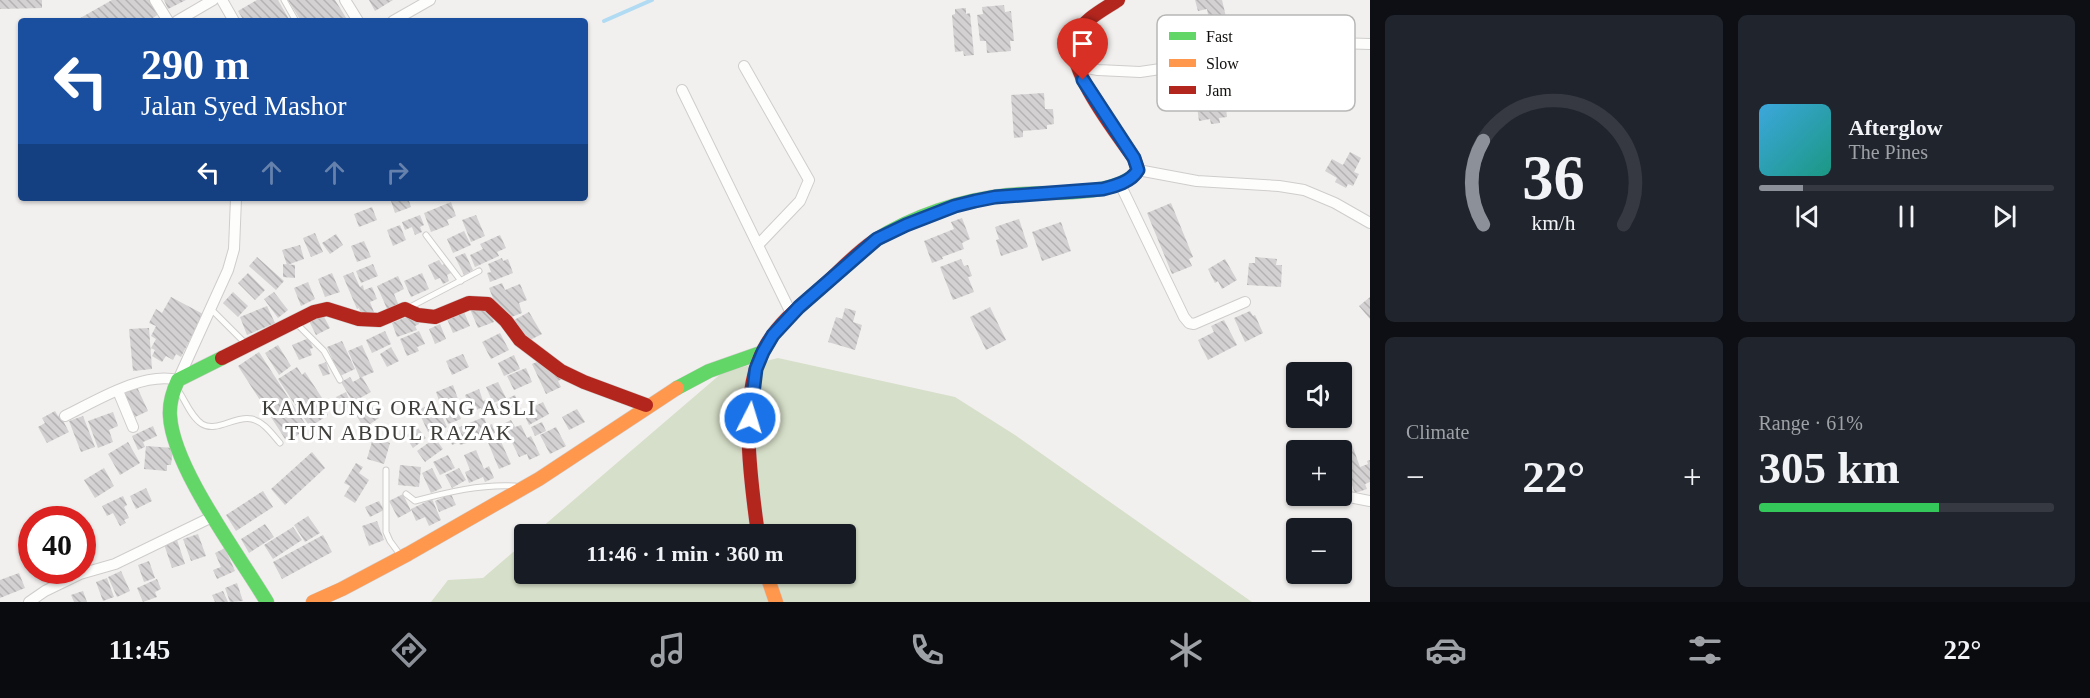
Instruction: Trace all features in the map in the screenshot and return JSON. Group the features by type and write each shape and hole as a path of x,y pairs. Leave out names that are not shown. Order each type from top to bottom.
{"street":[{"path":"155,0 166,18"},
{"path":"182,18 213,0"},
{"path":"222,0 232,18"},
{"path":"345,0 356,18"},
{"path":"398,18 430,0"},
{"path":"1118,0 1092,17 1078,33 1073,43 1073,52 1076,66 1083,80 1134,158 1138,170"},
{"path":"1355,44 1370,44"},
{"path":"744,66 809,180 800,201 758,245"},
{"path":"1076,66 1098,70 1140,72 1157,69"},
{"path":"682,90 792,315"},
{"path":"757,524 750,418 756,369 773,335 792,315 877,239 906,225 955,206 995,197 1103,189 1120,184 1135,175 1138,170"},
{"path":"1138,170 1197,181 1279,186 1304,190 1335,203 1370,223"},
{"path":"1120,184 1174,297 1189,323 1194,324 1245,302"},
{"path":"236,201 234,249 228,270 177,383 170,406 172,431 181,454 262,600"},
{"path":"177,383 314,312 327,309 359,319 379,320 405,309 418,315 435,317 469,303 488,304 506,321 519,340 561,371 646,405"},
{"path":"314,602 402,557 526,487 598,440 646,405 709,371 763,352"},
{"path":"65,416 118,391 156,377 168,377 177,383"},
{"path":"118,391 134,427"},
{"path":"1352,497 1370,501"},
{"path":"29,602 45,591 80,574 115,564 214,516"},
{"path":"770,584 776,602"}],"lane":[{"path":"284,0 294,18"},
{"path":"426,235 461,281"},
{"path":"405,309 479,271"},
{"path":"210,308 248,346"},
{"path":"295,321 324,351 340,380"},
{"path":"177,383 196,418 204,425 212,426 243,418 252,419 267,429 280,443"},
{"path":"386,470 386,531 390,541 402,557"},
{"path":"406,494 415,501 449,492 493,485 526,487"}],"green space":[{"path":"778,358 955,397 1015,435 1252,602 431,602 448,580 483,578 514,551 514,584 856,584 856,524 546,524 723,372"}],"building":[{"path":"0,0 42,0 42,8 0,9"},
{"path":"112,0 151,0 159,14 153,18 80,18"},
{"path":"164,0 186,0 168,9"},
{"path":"257,0 278,0 288,18 242,18 238,11"},
{"path":"288,0 335,0 346,18 299,18"},
{"path":"369,0 393,0 375,11"},
{"path":"1195,0 1222,0 1226,15 1208,15 1207,9 1198,11"},
{"path":"1004,5 1005,12 1011,11 1014,41 1010,41 1011,51 987,53 986,41 980,41 977,15 983,14 982,7"},
{"path":"966,8 966,14 970,13 974,55 964,56 963,51 955,52 952,15 955,14 955,9"},
{"path":"1044,93 1045,109 1053,109 1054,124 1047,125 1047,129 1023,131 1023,137 1014,138 1011,95"},
{"path":"1198,111 1226,111 1227,117 1219,118 1220,123 1211,124 1210,119 1199,121"},
{"path":"1350,152 1361,158 1354,172 1359,174 1353,186 1348,184 1346,188 1335,182 1337,178 1325,171 1332,159 1343,165"},
{"path":"391,201 409,201 411,207 395,213"},
{"path":"451,202 456,216 447,220 449,225 431,232 424,213"},
{"path":"1171,203 1193,257 1189,259 1192,266 1172,274 1147,213"},
{"path":"372,207 377,220 359,227 354,214"},
{"path":"420,215 424,225 420,227 422,232 415,235 412,227 405,230 402,222"},
{"path":"476,215 485,236 471,242 462,220"},
{"path":"962,218 970,239 962,243 964,249 932,263 924,241 954,229 951,222"},
{"path":"1019,219 1028,247 1001,256 995,227"},
{"path":"1061,222 1071,251 1042,261 1032,232"},
{"path":"400,225 406,240 393,246 387,230"},
{"path":"464,231 471,245 453,253 447,239"},
{"path":"315,233 323,252 311,257 303,238"},
{"path":"336,234 343,245 330,254 322,243"},
{"path":"500,235 506,248 497,252 499,256 475,267 470,255 483,249 480,244"},
{"path":"364,241 371,257 357,262 351,246"},
{"path":"300,245 304,259 287,265 282,250"},
{"path":"465,253 473,270 464,275 455,257"},
{"path":"257,257 284,281 276,290 249,266"},
{"path":"1255,257 1277,259 1276,265 1282,265 1281,287 1247,285 1249,263 1255,263"},
{"path":"502,258 503,261 508,259 513,273 490,282 487,273 491,272 488,264"},
{"path":"961,259 964,266 968,265 972,276 968,277 974,292 953,300 940,267"},
{"path":"1225,259 1237,280 1222,289 1218,281 1215,283 1208,269"},
{"path":"439,260 442,265 447,263 451,273 447,275 449,281 443,284 440,278 435,280 428,265"},
{"path":"283,264 295,265 295,278 283,277"},
{"path":"373,264 378,276 361,283 356,271"},
{"path":"353,272 360,287 363,285 364,290 372,287 377,299 370,302 375,315 361,314 359,308 357,309 343,276"},
{"path":"248,273 265,290 255,300 238,283"},
{"path":"332,273 340,292 325,297 318,279"},
{"path":"422,273 429,289 411,297 404,281"},
{"path":"398,276 404,289 394,294 399,306 388,311 377,286"},
{"path":"308,282 315,299 301,306 294,288"},
{"path":"502,283 505,290 520,284 527,300 519,303 522,313 506,319 498,311 489,288"},
{"path":"233,292 248,306 238,317 223,303"},
{"path":"274,292 288,310 278,318 264,299"},
{"path":"171,297 203,314 181,357 176,354 173,360 166,356 162,362 152,356 155,350 151,348 156,339 151,336 156,326 149,323 156,309 162,313"},
{"path":"1370,297 1370,319 1359,306"},
{"path":"267,306 275,323 247,335 240,317"},
{"path":"990,307 1006,340 986,350 970,317"},
{"path":"489,308 494,322 478,328 470,309"},
{"path":"845,308 856,311 853,322 862,325 855,350 828,342 836,317 842,319"},
{"path":"1250,311 1253,316 1255,315 1263,333 1245,342 1234,318"},
{"path":"464,312 470,326 453,333 447,319"},
{"path":"529,312 542,334 526,342 514,320"},
{"path":"323,315 330,328 316,335 309,321"},
{"path":"411,315 417,317 419,324 415,326 417,330 397,337 392,323"},
{"path":"1224,320 1237,345 1208,360 1198,340 1214,332 1211,326"},
{"path":"440,324 446,339 435,344 429,329"},
{"path":"149,328 152,369 133,371 129,329"},
{"path":"385,331 391,344 372,353 366,340"},
{"path":"419,331 425,344 417,347 419,351 407,356 400,339"},
{"path":"500,333 509,350 491,359 482,342"},
{"path":"309,338 313,348 310,349 312,355 299,360 292,345"},
{"path":"342,341 355,369 340,376 327,347"},
{"path":"278,345 291,366 279,375 265,353"},
{"path":"362,345 374,372 362,377 371,392 353,402 341,382 350,377 353,382 360,378 348,351"},
{"path":"391,347 399,361 387,367 380,354"},
{"path":"259,352 308,428 287,442 238,366"},
{"path":"463,354 469,367 452,375 446,361"},
{"path":"514,355 520,369 504,376 498,363"},
{"path":"542,360 562,379 558,381 561,387 546,394 532,364"},
{"path":"326,362 330,374 323,376 318,365"},
{"path":"297,367 302,375 305,372 326,404 323,406 328,415 310,427 278,379"},
{"path":"526,368 532,382 514,390 507,376"},
{"path":"498,382 506,398 493,403 486,387"},
{"path":"453,385 458,399 441,406 436,392"},
{"path":"137,387 148,411 135,417 124,393"},
{"path":"479,389 483,401 486,400 489,408 483,411 481,408 476,410 474,405 469,407 465,395"},
{"path":"346,392 352,406 342,410 336,397"},
{"path":"515,395 521,409 502,418 496,404"},
{"path":"543,402 549,414 529,425 523,412"},
{"path":"455,403 461,419 448,424 442,408"},
{"path":"431,404 435,413 440,412 447,427 440,430 439,427 428,432 418,410"},
{"path":"371,405 379,418 364,428 356,415"},
{"path":"577,409 585,422 569,430 562,417"},
{"path":"55,411 58,416 60,415 69,432 47,443 38,427 45,423 42,418"},
{"path":"113,412 118,426 109,430 113,442 98,448 88,421"},
{"path":"83,416 95,447 81,452 69,421"},
{"path":"484,417 487,426 492,424 495,433 475,441 469,423"},
{"path":"511,420 515,427 521,425 527,438 531,436 540,455 529,460 527,454 519,457 503,424"},
{"path":"542,422 546,431 535,436 531,427"},
{"path":"465,425 473,441 452,445 447,431"},
{"path":"153,426 157,436 143,442 145,447 138,450 132,436"},
{"path":"417,427 426,438 413,448 405,436"},
{"path":"556,427 566,446 550,454 540,435"},
{"path":"498,435 511,464 499,469 487,440"},
{"path":"373,438 390,443 384,464 367,459"},
{"path":"435,438 443,449 425,462 417,451"},
{"path":"128,442 140,463 120,475 108,454"},
{"path":"1352,445 1360,467 1368,464 1367,461 1370,460 1370,482 1365,484 1367,489 1355,493 1352,485"},
{"path":"146,446 173,448 171,465 167,465 167,471 144,469"},
{"path":"476,450 484,469 489,466 494,478 485,482 483,477 469,483 465,472 470,470 464,455"},
{"path":"312,452 325,468 285,505 271,489"},
{"path":"448,455 455,468 440,475 433,462"},
{"path":"356,463 363,467 359,473 369,480 355,503 344,496 350,486 344,483"},
{"path":"400,465 421,467 419,487 398,485"},
{"path":"104,468 114,486 95,498 84,480"},
{"path":"432,468 442,488 431,493 422,473"},
{"path":"459,468 466,480 452,488 445,475"},
{"path":"146,488 152,501 136,509 130,496"},
{"path":"263,491 273,507 236,531 226,515"},
{"path":"403,494 411,511 398,518 389,501"},
{"path":"451,494 456,505 439,512 435,501"},
{"path":"123,496 127,505 124,507 129,518 124,520 126,523 120,526 113,513 107,516 102,506"},
{"path":"432,499 441,520 429,526 425,517 416,521 411,509"},
{"path":"379,501 384,510 370,517 365,507"},
{"path":"308,516 320,533 305,542 294,525"},
{"path":"377,521 384,540 369,546 362,526"},
{"path":"265,524 274,537 249,553 241,539"},
{"path":"293,527 302,540 273,559 264,545"},
{"path":"198,534 206,556 191,561 183,539"},
{"path":"323,535 332,552 282,579 273,562"},
{"path":"177,540 185,564 172,568 164,544"},
{"path":"225,548 235,571 217,579 213,570 221,567 215,553"},
{"path":"149,561 155,578 144,582 138,565"},
{"path":"121,571 130,591 117,597 108,577"},
{"path":"18,573 18,584 23,584 25,588 0,598 0,580"},
{"path":"107,578 114,597 103,601 96,582"},
{"path":"157,579 161,589 155,592 157,597 143,602 137,588"},
{"path":"237,583 243,601 230,602 225,588"},
{"path":"83,591 87,602 74,602 71,595"},
{"path":"223,591 228,602 215,602 212,595"}],"waterway":[{"path":"604,21 652,0"}],"traffic: fast":[{"path":"874,241 905,224 955,205 1008,195 1091,191 1107,188 1133,176"},
{"path":"677,388 709,371 763,352"},
{"path":"222,358 178,380 172,397 170,416 182,460 195,485 267,602"}],"traffic: slow":[{"path":"313,602 408,554 539,479 677,388"},
{"path":"770,584 776,602"}],"traffic: jam":[{"path":"1118,0 1094,15 1079,30 1074,48 1077,64 1093,98 1134,158 1138,170 1133,176"},
{"path":"757,524 749,440 751,391 756,368 769,340 783,323 874,241"},
{"path":"222,358 314,312 327,309 359,319 379,320 405,309 418,315 435,317 469,303 488,304 506,321 520,340 561,371 646,405"}],"district":[{"name":"KAMPUNG ORANG ASLI TUN ABDUL RAZAK","path":"399,420"}],"route":[{"path":"750,418 756,369 773,335 799,307 877,239 955,206 995,197 1103,189 1120,184 1135,175 1138,170 1134,158 1083,80"}]}
